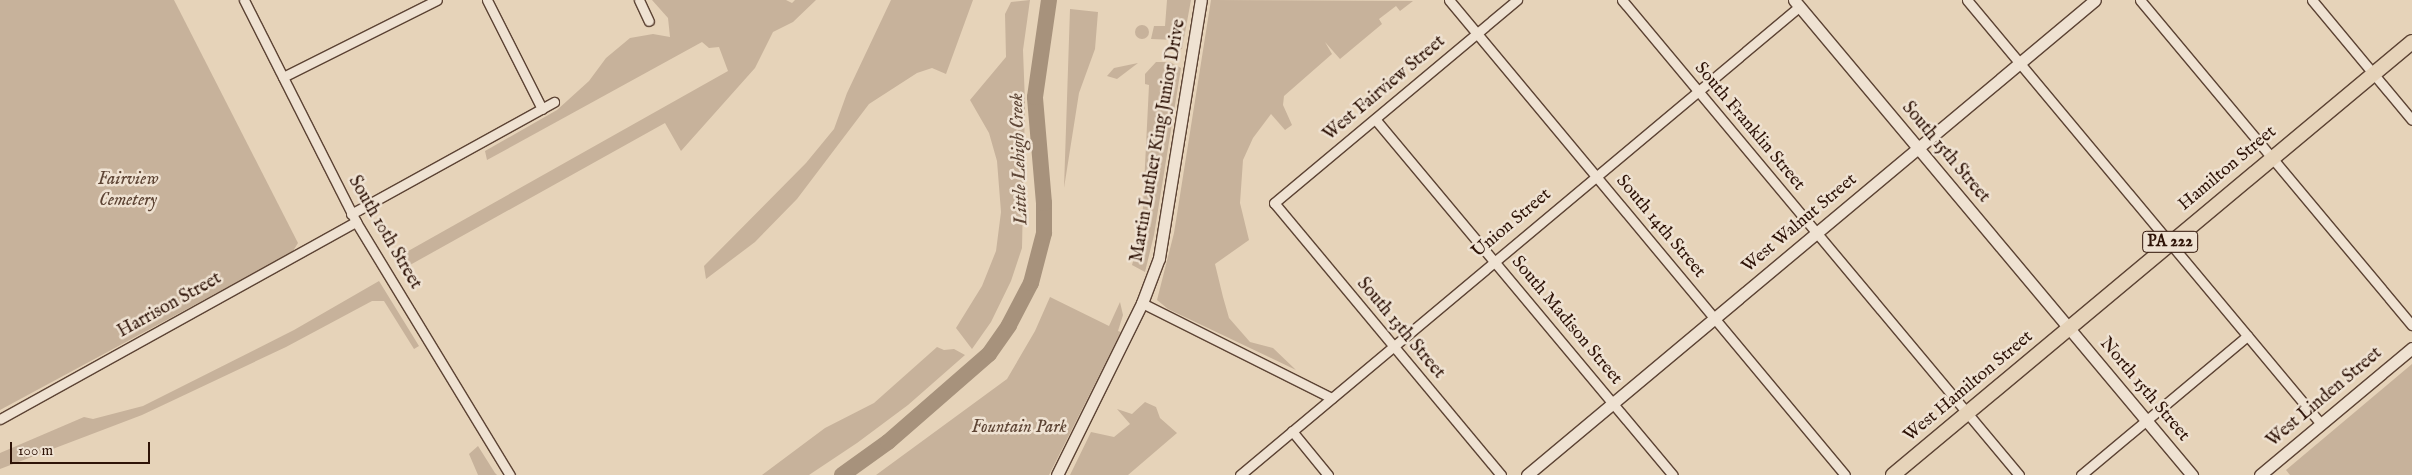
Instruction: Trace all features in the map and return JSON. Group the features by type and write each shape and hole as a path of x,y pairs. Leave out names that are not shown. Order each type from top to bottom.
{"main road":[{"name":"Martin Luther King Junior Drive","path":"1056,475 1142,304 1164,237 1201,0"},
{"name":"West Walnut Street","path":"1527,475 2095,0"},
{"name":"South 15th Street","path":"1800,2 1918,148 2069,328"},
{"name":"Hamilton Street","path":"2069,328 2168,243 2412,42"},
{"name":"West Hamilton Street","path":"1894,475 2069,328"},
{"name":"North 15th Street","path":"2069,328 2192,475"},
{"name":"West Linden Street","path":"2260,475 2412,348"}],"street":[{"name":"South 10th Street","path":"244,0 353,218 510,475"},
{"path":"283,77 437,0"},
{"path":"487,0 542,109"},
{"path":"639,0 649,21"},
{"name":"South 14th Street","path":"1449,0 1845,475"},
{"name":"West Fairview Street","path":"1274,203 1517,0"},
{"name":"South Franklin Street","path":"1622,0 2019,475"},
{"path":"1967,0 2321,424"},
{"path":"2140,0 2412,325"},
{"path":"2312,0 2412,120"},
{"name":"Union Street","path":"1240,475 1698,91 1800,2"},
{"name":"Harrison Street","path":"0,418 554,102"},
{"name":"South Madison Street","path":"1375,118 1673,475"},
{"name":"South 13th Street","path":"1274,203 1501,475"},
{"path":"1142,304 1332,398"},
{"path":"2081,475 2247,336"},
{"path":"1292,431 1328,475"}],"green space":[{"name":"Fairview Cemetery","path":"0,0 174,0 298,243 293,251 265,267 0,410"},
{"path":"652,0 786,0 792,3 795,0 816,0 793,22 773,32 755,68 681,151 665,123 401,270 394,259 728,71 719,47 709,48 702,42 487,160 485,151 557,110 589,81 606,58 630,38 653,34 670,37 668,18"},
{"path":"891,0 973,0 946,74 932,68 917,73 869,104 797,199 755,242 706,279 704,266 806,163 834,129 847,93"},
{"path":"1030,0 1023,50 1025,103 1022,248 1011,281 991,322 972,349 956,328 982,286 996,251 1001,212 997,161 989,133 970,100 1006,57 1005,14 1011,2"},
{"path":"1167,0 1191,0 1182,49 1176,50 1176,40 1151,39 1154,26 1165,26"},
{"path":"1211,0 1413,1 1400,11 1396,6 1379,19 1382,24 1340,59 1325,42 1332,54 1284,96 1283,105 1292,125 1285,130 1271,114 1253,138 1243,160 1240,203 1249,240 1215,264 1223,297 1229,318 1250,342 1273,348 1296,370 1168,309 1157,300 1174,233"},
{"path":"1070,9 1098,12 1095,49 1079,93 1064,188"},
{"path":"1139,25 1145,25 1149,32 1145,39 1139,39 1135,35 1135,29"},
{"path":"1156,62 1170,62 1181,68 1154,235 1145,272 1132,265 1141,234 1143,206 1149,85 1145,84 1145,74"},
{"path":"1138,63 1117,79 1107,76 1114,68"},
{"path":"379,281 419,346 414,349 384,301 372,301 286,347 142,415 0,469 0,453 84,417 93,419 143,406 294,330"},
{"name":"Fountain Park","path":"1050,297 1109,326 1120,302 1123,315 1118,331 1121,332 1049,475 876,475 1007,379 1035,331"},
{"path":"937,347 944,350 954,349 965,355 908,405 857,443 809,475 762,475 825,428 874,403"},
{"path":"2412,364 2412,475 2290,475 2286,470"},
{"path":"1145,402 1156,407 1160,418 1177,433 1128,475 1070,475 1091,432 1114,437 1130,424 1117,409 1132,414"},
{"path":"478,446 497,475 478,475 469,454"}],"waterway":[{"name":"Little Lehigh Creek","path":"842,475 888,442 989,354 1009,325 1031,283 1044,233 1044,203 1035,97 1049,0"}]}
